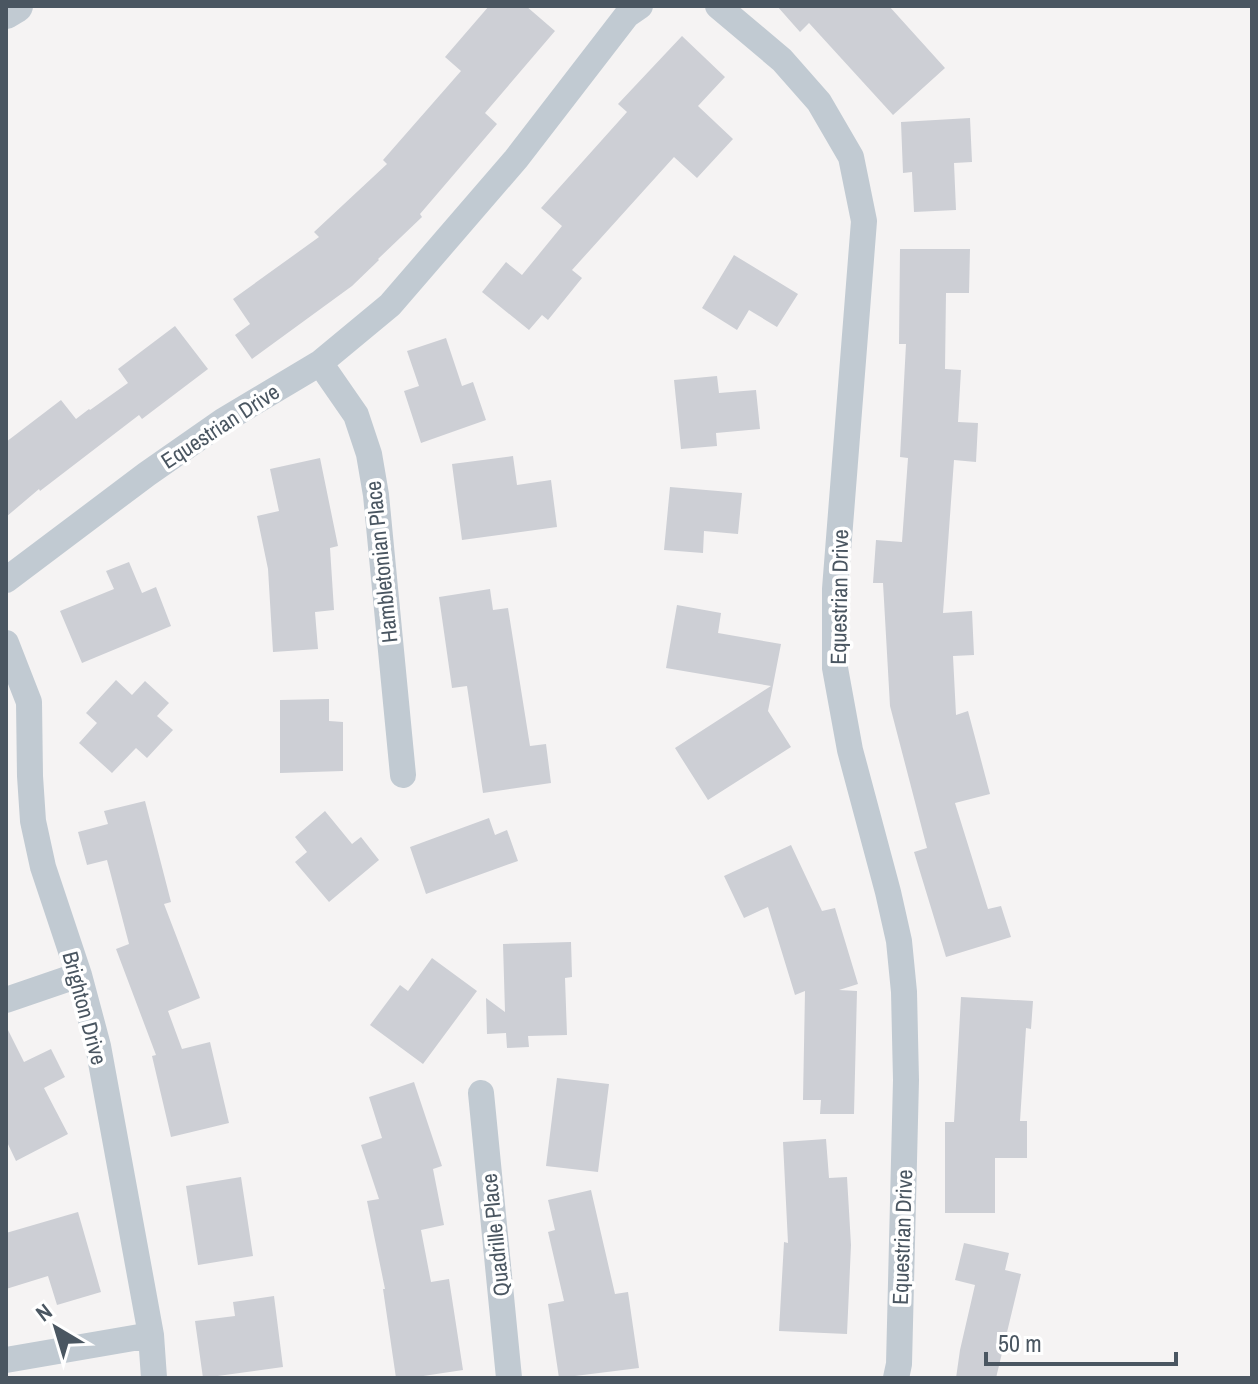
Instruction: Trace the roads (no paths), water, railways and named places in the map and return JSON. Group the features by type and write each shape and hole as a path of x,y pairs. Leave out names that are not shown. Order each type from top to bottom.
{"street":[{"path":"6,12 16,6"},
{"name":"Equestrian Drive","path":"6,580 223,421 320,363 390,305 516,159 627,15 640,6"},
{"name":"Equestrian Drive","path":"718,6 782,60 819,102 851,157 864,221 835,589 835,668 850,750 899,941 904,992 906,1080 899,1364 896,1378"},
{"name":"Hambletonian Place","path":"320,363 356,415 369,454 376,495 403,775"},
{"name":"Brighton Drive","path":"6,643 29,702 33,821 43,867 79,975 98,1046 151,1335 154,1378"},
{"path":"6,1000 79,975"},
{"name":"Quadrille Place","path":"481,1093 509,1378"},
{"path":"6,1360 151,1335"}]}
